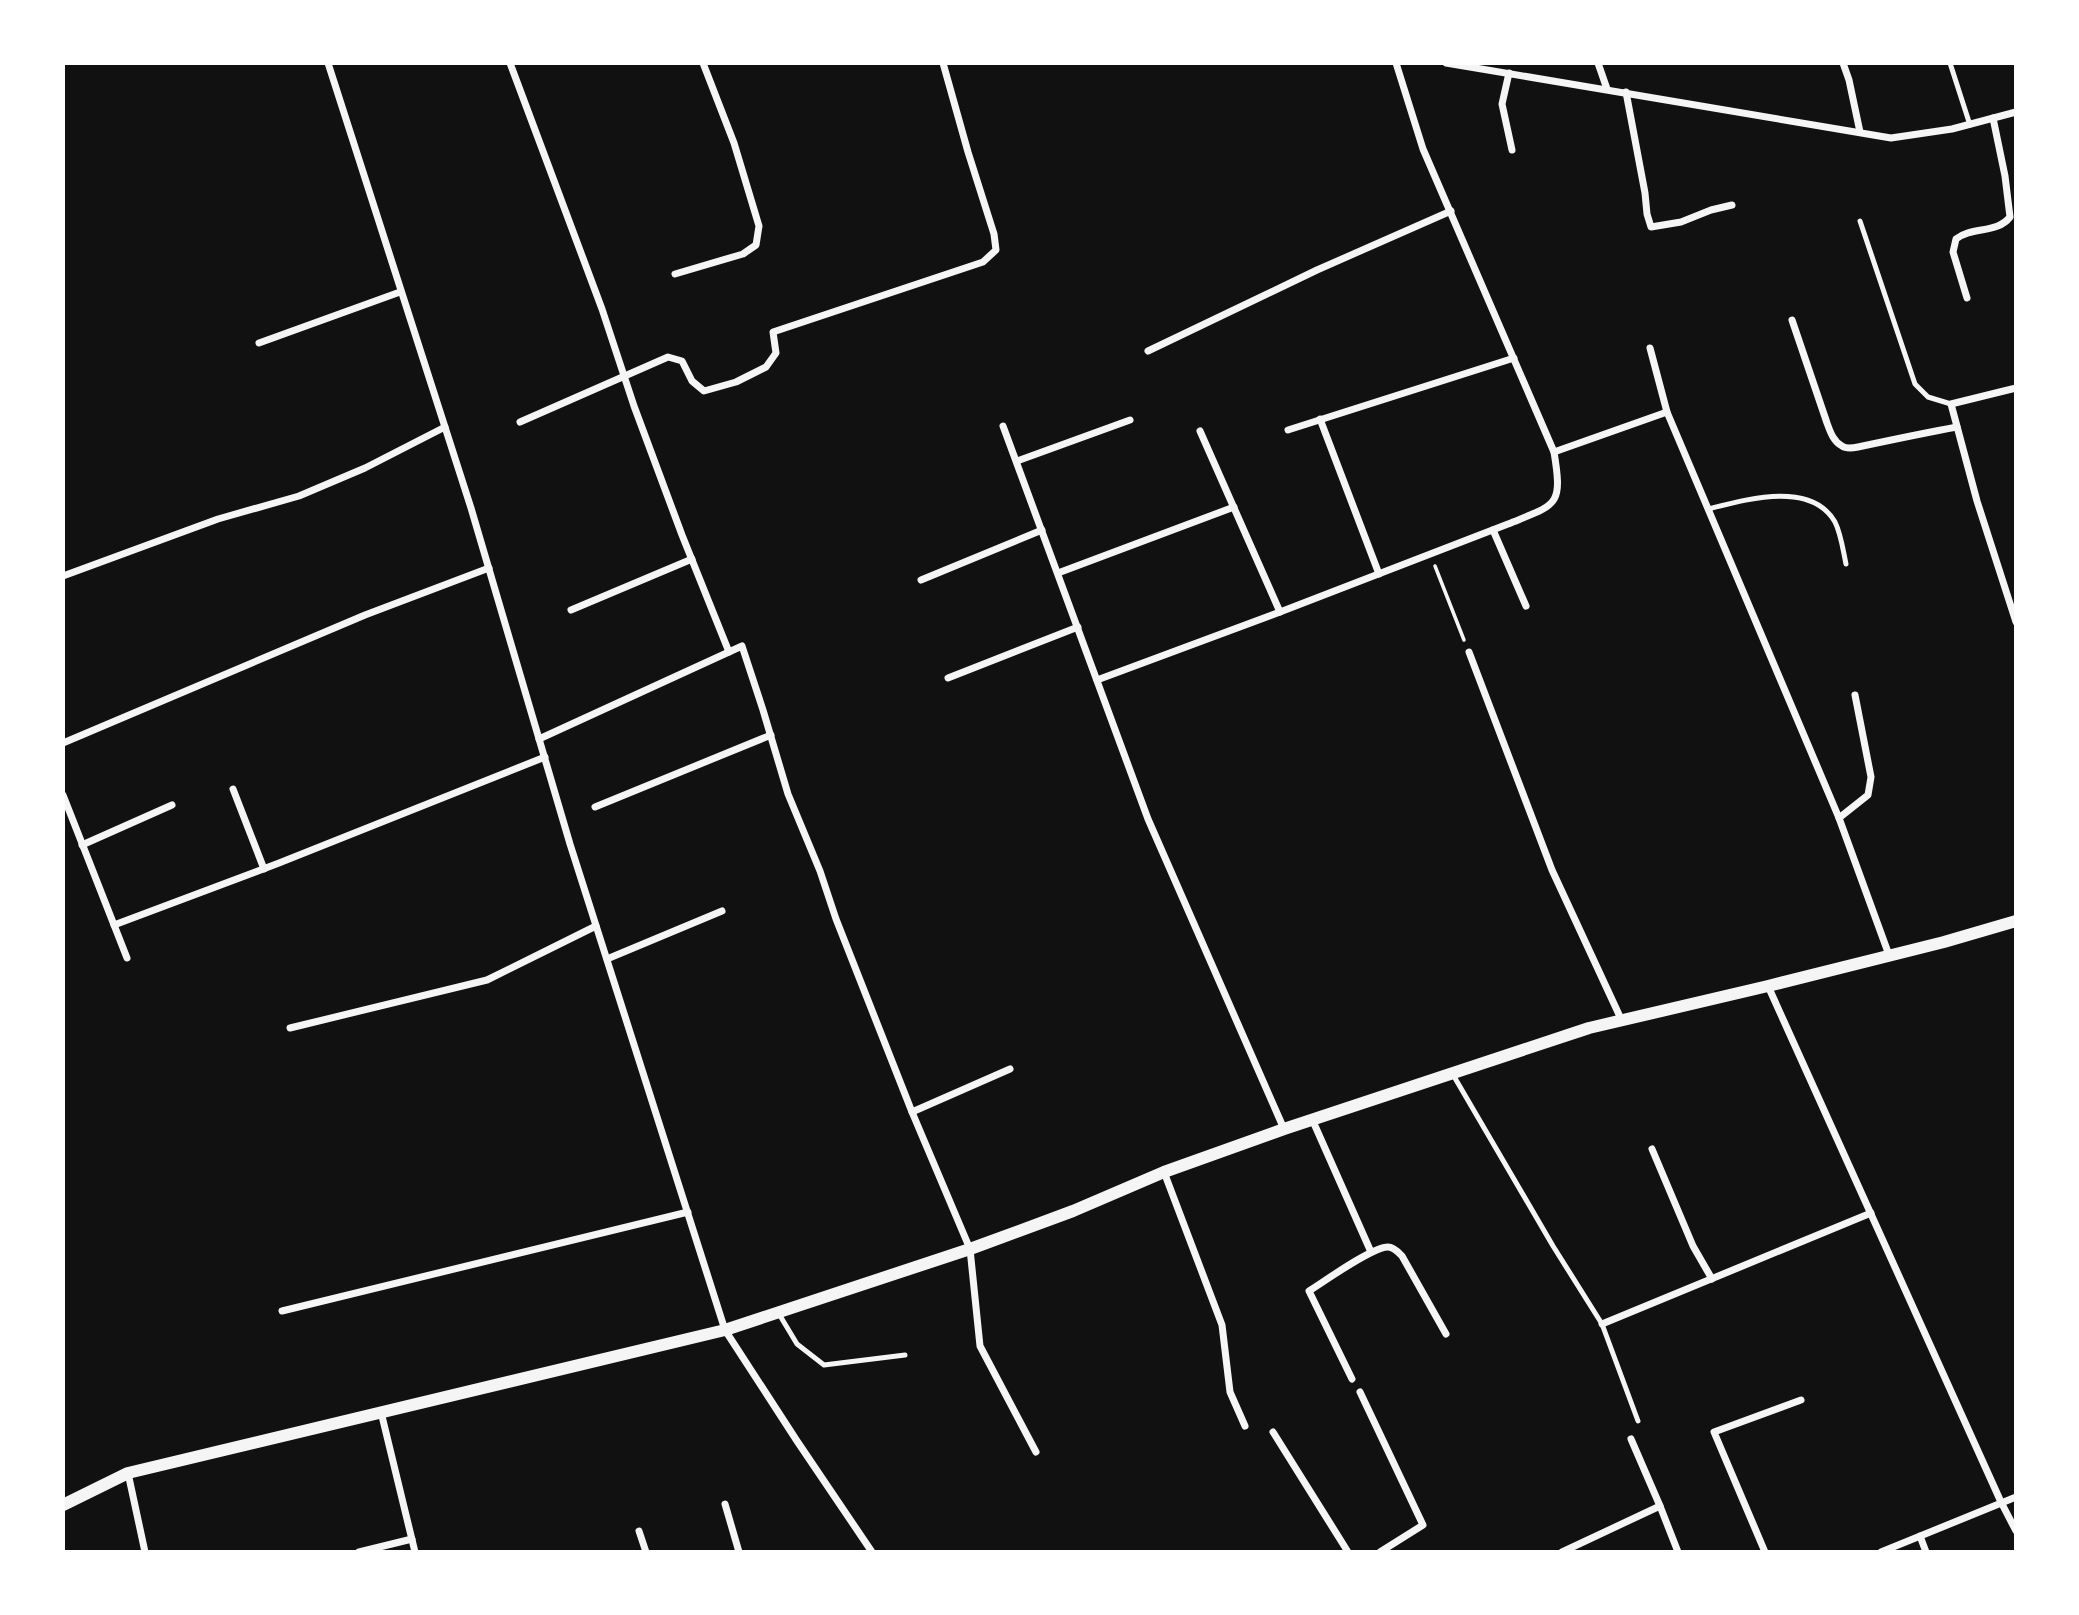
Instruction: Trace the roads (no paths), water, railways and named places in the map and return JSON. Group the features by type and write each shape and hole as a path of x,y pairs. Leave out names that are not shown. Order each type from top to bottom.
{"street":[{"path":"327,63 445,427 596,926 725,1330 872,1552"},
{"path":"510,63 602,309 634,406 729,652"},
{"path":"675,274 743,254 756,245 758,226 755,214 734,144 703,63"},
{"path":"520,422 668,357 682,361 692,381 704,391 736,382 766,368 776,353 773,332 983,262 996,250 994,234 943,63"},
{"path":"1097,680 1493,530 1545,509 1557,496 1559,481 1554,452 1423,149 1396,63"},
{"path":"1446,63 1891,138 1952,130 2016,112"},
{"path":"1598,63 1607,89"},
{"path":"1843,63 1860,132"},
{"path":"1509,73 1502,104 1512,150"},
{"path":"1626,92 1651,227 1681,222 1732,205"},
{"path":"1967,298 1953,252 1956,239 1969,232 1999,226 2010,216 1993,118"},
{"path":"1148,351 1317,270 1451,211"},
{"path":"259,342 400,292"},
{"path":"1793,320 1827,423 1834,439 1842,446 1858,447 1957,427"},
{"path":"1650,348 1667,412 1839,818 1889,955"},
{"path":"1288,430 1514,358"},
{"path":"2016,388 1951,404 2016,622"},
{"path":"1554,452 1667,412"},
{"path":"1320,419 1379,574"},
{"path":"1017,461 1130,420"},
{"path":"1003,426 1148,819 1284,1129"},
{"path":"63,576 218,519 299,496 365,468 445,427"},
{"path":"1200,431 1280,612"},
{"path":"1058,573 1234,507"},
{"path":"921,580 1042,530"},
{"path":"1493,530 1527,606"},
{"path":"571,610 692,559"},
{"path":"63,743 353,620 489,568"},
{"path":"948,678 1078,627"},
{"path":"539,739 742,646 788,794 912,1112 970,1249 980,1346 1037,1452"},
{"path":"1469,652 1552,870 1622,1020"},
{"path":"1839,818 1868,795 1871,777 1855,695"},
{"path":"595,807 771,735"},
{"path":"114,925 264,869 545,757"},
{"path":"233,789 264,869"},
{"path":"63,795 127,958"},
{"path":"82,845 172,804"},
{"path":"607,959 722,911"},
{"path":"63,1505 128,1473 725,1330 970,1249 1073,1211 1164,1172 1312,1119 1589,1028 1944,942 2016,921"},
{"path":"290,1028 487,981 596,926"},
{"path":"1768,986 2016,1531"},
{"path":"912,1112 1010,1069"},
{"path":"1312,1119 1371,1252"},
{"path":"1652,1149 1693,1246 1712,1279"},
{"path":"1164,1172 1222,1325 1230,1392 1245,1426"},
{"path":"282,1311 688,1212"},
{"path":"1602,1324 1871,1213"},
{"path":"1352,1379 1309,1291 1371,1252 1390,1247 1402,1256 1446,1334"},
{"path":"1360,1392 1423,1525 1380,1552"},
{"path":"1765,1552 1714,1432 1801,1400"},
{"path":"381,1412 415,1552"},
{"path":"1273,1432 1348,1552"},
{"path":"1631,1439 1678,1552"},
{"path":"128,1473 145,1552"},
{"path":"1881,1552 2016,1497"},
{"path":"725,1504 739,1552"},
{"path":"1562,1552 1660,1506"},
{"path":"639,1531 646,1552"},
{"path":"1920,1536 1926,1552"},
{"path":"359,1552 412,1539"}],"lane":[{"path":"1950,63 1970,125"},
{"path":"1860,221 1915,384 1928,397 1951,404"},
{"path":"1708,509 1770,495 1814,503 1834,521 1846,564"},
{"path":"1452,1073 1602,1324 1638,1421"},
{"path":"778,1311 797,1343 824,1365 905,1355"}]}
